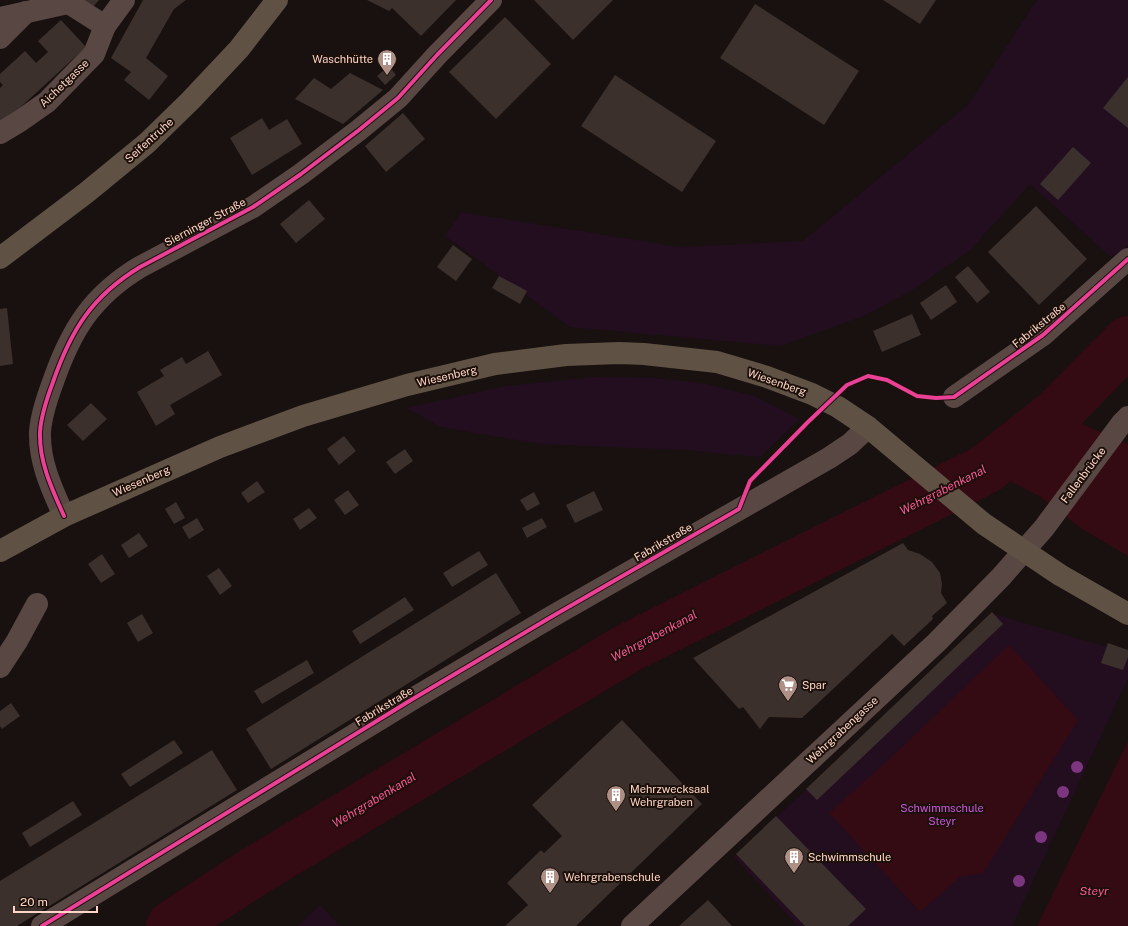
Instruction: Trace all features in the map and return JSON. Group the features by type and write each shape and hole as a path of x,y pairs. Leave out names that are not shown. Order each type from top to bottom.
{"main road":[{"name":"Seifentruhe","path":"0,258 86,193 147,143 192,100 239,49 277,0"},
{"name":"Wiesenberg","path":"0,551 64,516 220,447 303,416 407,385 495,364 566,355 619,353 644,354 717,362 767,377 812,394 838,407 868,427 984,524 1024,551"},
{"path":"1024,551 1060,575 1128,614"}],"street":[{"name":"Aichetgasse","path":"0,132 20,121 47,102 94,54 104,26 124,0"},
{"name":"Sierninger Straße","path":"64,516 49,482 42,458 40,431 45,403 60,363 76,329 90,308 123,277 253,207 301,174 359,130 398,98 491,0"},
{"path":"0,18 66,1 104,26"},
{"path":"0,38 26,12"},
{"name":"Fabrikstraße","path":"954,397 1043,335 1128,259"},
{"name":"Fallenbrücke","path":"1044,528 1125,420"},
{"name":"Fabrikstraße","path":"42,926 491,652 739,508 829,458 850,444 868,427"},
{"name":"Wehrgrabengasse","path":"632,926 936,643 1001,576 1044,528"},
{"path":"0,666 18,640 37,604"}],"green space":[{"path":"1037,0 1128,0 1128,245 1123,250 1111,257 1030,184 969,251 914,289 864,316 780,346 570,327 445,236 461,212 679,247 803,241 968,105"},
{"path":"595,377 652,378 703,383 754,396 799,419 760,457 685,450 541,444 441,427 406,408 506,386"},
{"name":"Schwimmschule Steyr","path":"994,614 1128,653 1128,678 1012,926 798,926 734,857"},
{"path":"320,905 340,926 298,926"}],"water":[{"path":"1057,413 1128,444 1128,556 1082,529 1039,496 986,469"},
{"path":"1009,645 1078,720 983,873 960,877 920,912 829,813 887,761"},
{"name":"Steyr","path":"1128,741 1128,926 1037,926"}],"building":[{"path":"84,0 99,0 92,8"},
{"path":"143,0 186,0 174,9 146,58 168,76 149,100 124,80 131,72 111,58"},
{"path":"367,0 456,0 421,36 392,8 389,11"},
{"path":"534,0 613,0 573,40"},
{"path":"883,0 936,0 920,24"},
{"path":"755,4 859,71 824,125 720,58"},
{"path":"505,17 551,64 496,119 449,72"},
{"path":"61,20 86,47 0,126 0,88 3,85 0,82 0,74 25,51 36,63 48,52 38,41"},
{"name":"Waschhütte","path":"389,66 396,75 385,85 377,76"},
{"path":"350,73 383,90 343,124 295,99 314,78 331,89"},
{"path":"615,75 716,141 682,192 581,126"},
{"path":"1128,77 1128,128 1103,108"},
{"path":"403,113 425,139 386,172 365,146"},
{"path":"262,118 269,130 287,119 302,144 252,175 230,138"},
{"path":"1073,147 1091,163 1058,200 1040,184"},
{"path":"309,200 325,219 296,243 280,224"},
{"path":"1036,206 1087,259 1039,305 988,252"},
{"path":"453,245 472,259 456,281 437,267"},
{"path":"968,266 990,292 977,303 955,277"},
{"path":"499,276 527,291 520,304 492,288"},
{"path":"946,285 957,302 931,320 920,303"},
{"path":"7,308 13,364 0,366 0,309"},
{"path":"912,314 921,335 882,352 873,331"},
{"path":"208,351 222,375 170,405 175,414 156,426 137,392 164,376 160,370 182,357 186,364"},
{"path":"91,403 107,419 83,441 67,425"},
{"path":"344,436 356,451 339,465 327,449"},
{"path":"405,449 413,461 395,474 386,462"},
{"path":"257,481 265,492 248,503 241,493"},
{"path":"348,490 359,505 345,515 334,500"},
{"path":"594,491 603,510 575,523 566,505"},
{"path":"534,492 540,504 527,511 520,500"},
{"path":"176,502 185,518 174,524 165,509"},
{"path":"309,508 317,518 300,530 293,519"},
{"path":"197,518 204,530 189,539 182,527"},
{"path":"542,518 547,527 527,538 522,528"},
{"path":"139,533 148,546 129,558 121,545"},
{"path":"903,543 908,550 920,554 932,562 940,573 942,584 941,593 947,603 932,616 933,619 904,646 892,634 802,718 769,717 760,729 743,707 739,709 693,658"},
{"path":"479,551 488,565 452,587 443,573"},
{"path":"102,554 115,574 101,583 88,564"},
{"path":"219,568 232,586 220,595 207,576"},
{"path":"496,573 521,613 271,769 246,729"},
{"path":"405,597 414,610 360,644 352,631"},
{"path":"992,612 1003,624 817,800 806,789"},
{"path":"142,614 153,633 138,642 127,623"},
{"path":"1108,643 1128,650 1128,657 1123,670 1101,663"},
{"path":"307,660 314,673 262,704 254,691"},
{"path":"11,703 20,716 2,729 0,726 0,711"},
{"name":"Mehrzwecksaal Wehrgraben","path":"622,720 702,804 576,926 505,926 528,905 507,883 541,850 544,853 562,836 532,805"},
{"path":"174,740 183,753 130,787 121,774"},
{"path":"212,750 237,790 17,926 0,926 0,881"},
{"path":"73,801 82,815 30,847 22,833"},
{"name":"Schwimmschule","path":"776,816 866,909 848,926 805,926 736,854"},
{"path":"708,900 732,926 679,926"}],"waterway":[{"name":"Wehrgrabenkanal","path":"171,926 255,871 628,648 986,469 1057,413 1128,341"}],"cycle path":[{"path":"64,516 44,465 40,443 40,432 43,413 67,346 85,316 96,302 123,278 140,267 253,207 301,174 359,130 398,98 437,55 491,0"},
{"path":"42,926 411,700 551,617 739,509 750,481 847,385 868,376 887,380 917,396 936,398 954,397 1043,335 1128,259"}],"place":[{"name":"Waschhütte","path":"387,76"},
{"name":"Spar","path":"788,702"},
{"name":"Mehrzwecksaal Wehrgraben","path":"616,812"},
{"name":"Schwimmschule","path":"794,874"},
{"name":"Wehrgrabenschule","path":"550,894"}]}
